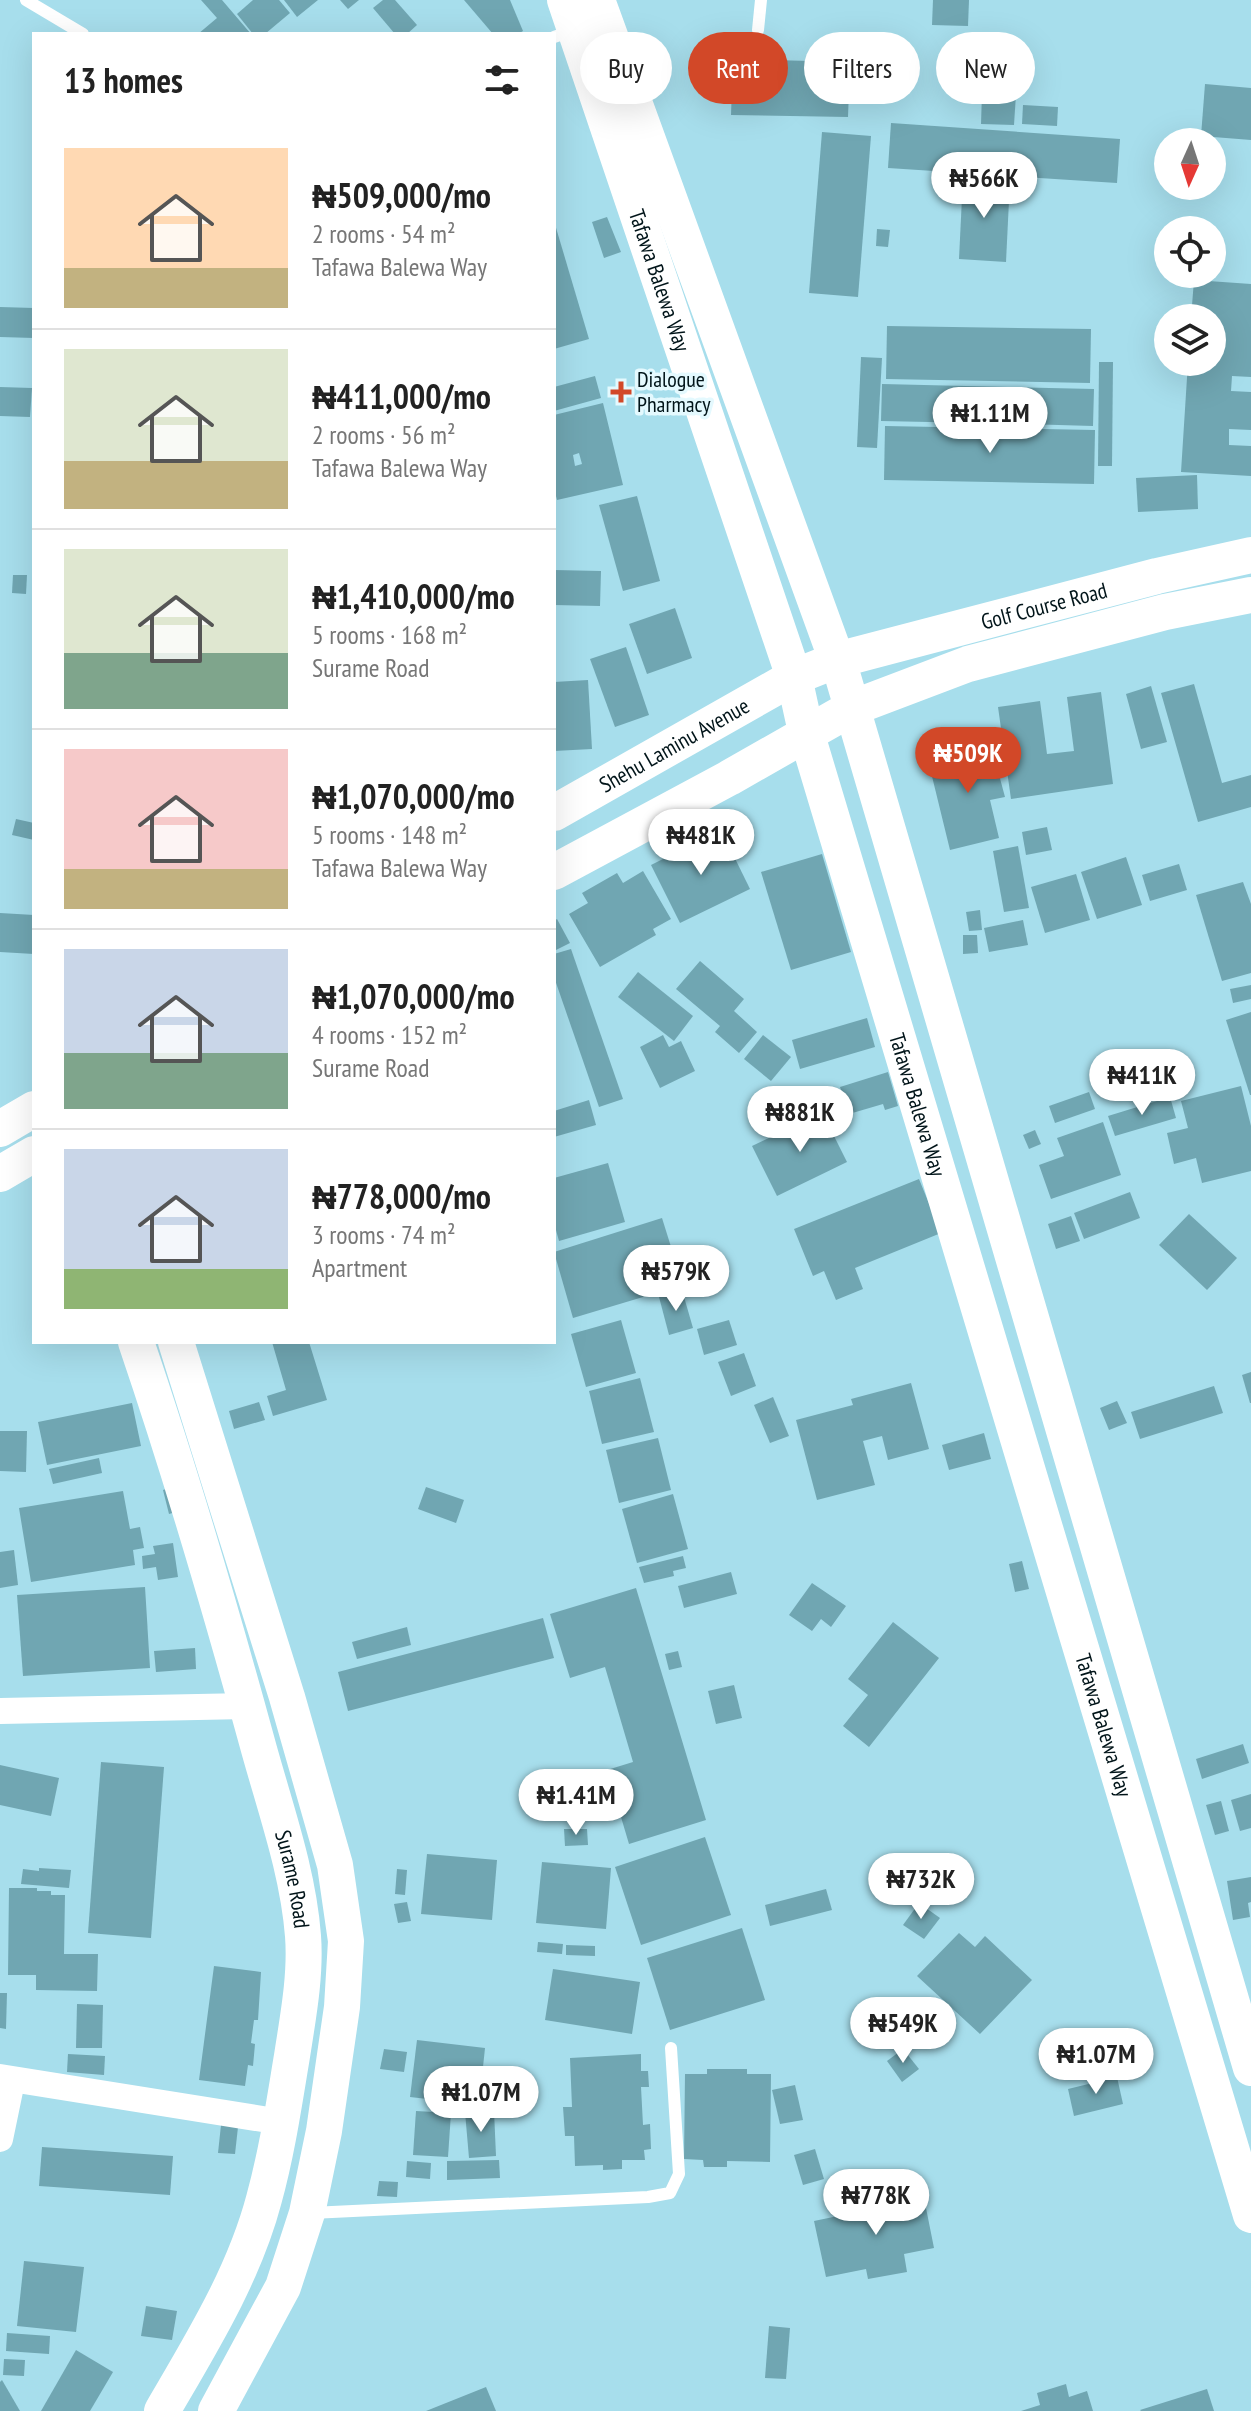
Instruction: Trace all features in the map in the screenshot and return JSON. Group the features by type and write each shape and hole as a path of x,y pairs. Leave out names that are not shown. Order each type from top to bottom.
{"main road":[{"name":"Tafawa Balewa Way","path":"573,17 837,660 1251,2068"},
{"name":"Tafawa Balewa Way","path":"573,17 794,677 806,732 1251,2215"},
{"name":"Golf Course Road","path":"794,677 837,660 1157,576 1251,555"},
{"name":"Golf Course Road","path":"806,732 852,708 968,664 1165,612 1251,595"},
{"name":"Shehu Laminu Avenue","path":"556,812 794,677"},
{"path":"556,871 729,778 806,732"},
{"path":"0,1129 32,1110"},
{"path":"0,1174 32,1155"},
{"name":"Surame Road","path":"137,1344 174,1453 247,1706 294,1877 303,1938 300,2006 264,2201 236,2275 203,2341 162,2411"},
{"name":"Surame Road","path":"177,1344 287,1697 335,1865 346,1941 342,2007 324,2131 307,2213 283,2287 216,2411"}],"street":[{"path":"0,1711 247,1706"},
{"path":"0,2139 6,2079 281,2122"}],"lane":[{"path":"26,0 80,32"},
{"path":"758,30 761,0"},
{"path":"307,2213 648,2197 670,2193 679,2174 671,2048"}],"building":[{"path":"201,0 222,0 249,32 200,32 217,18"},
{"path":"253,0 279,0 290,13 267,32 251,32 237,14"},
{"path":"284,0 318,0 297,17"},
{"path":"340,0 359,0 348,9"},
{"path":"383,0 395,0 417,25 409,32 393,32 373,8"},
{"path":"464,0 510,0 523,31 491,32"},
{"path":"933,0 969,0 968,26 932,25"},
{"path":"788,60 804,61 804,104 848,104 848,117 731,115 731,104 788,104"},
{"path":"1205,84 1251,88 1251,140 1226,138 1226,128 1202,128"},
{"path":"982,104 1015,104 1014,125 981,124"},
{"path":"1023,105 1058,107 1057,126 1022,124"},
{"path":"891,123 1120,139 1117,183 888,168"},
{"path":"822,132 871,136 858,297 809,293"},
{"path":"963,177 1010,180 1006,262 959,259"},
{"path":"607,217 621,252 604,258 592,222"},
{"path":"556,228 589,339 556,348"},
{"path":"877,229 890,230 888,247 876,246"},
{"path":"1226,282 1251,284 1251,377 1232,376 1231,391 1251,392 1251,430 1229,429 1229,445 1251,446 1251,476 1181,472 1187,376 1226,376 1226,304 1192,304 1193,288 1226,288"},
{"path":"0,307 32,308 32,338 0,337"},
{"path":"887,326 1091,329 1090,383 886,379"},
{"path":"861,357 882,358 877,448 857,447"},
{"path":"1099,362 1113,362 1112,466 1098,466"},
{"path":"595,376 601,398 556,410 556,386"},
{"path":"882,384 1094,389 1093,426 993,423 994,397 977,396 977,423 881,421"},
{"path":"0,387 32,388 30,417 0,416"},
{"path":"603,403 623,485 557,500 556,415","holes":["579,453 582,464 575,466 573,455"]},
{"path":"885,426 1095,430 1094,484 884,480"},
{"path":"1197,475 1198,509 1138,512 1136,478"},
{"path":"637,496 660,581 623,591 599,505"},
{"path":"556,570 601,571 600,606 556,605"},
{"path":"13,575 27,575 26,594 12,593"},
{"path":"675,608 692,658 647,674 629,624"},
{"path":"626,647 649,715 615,727 590,659"},
{"path":"588,680 592,749 556,751 556,682"},
{"path":"1194,684 1222,783 1251,775 1251,807 1198,822 1161,693"},
{"path":"1151,686 1167,742 1141,749 1126,694"},
{"path":"1101,692 1113,784 1011,799 998,707 1040,701 1047,754 1074,751 1067,697"},
{"path":"991,745 1005,797 990,800 999,838 950,850 928,760"},
{"path":"16,819 32,823 32,840 12,835"},
{"path":"1047,827 1052,850 1026,855 1022,832"},
{"path":"721,830 750,889 680,923 651,865"},
{"path":"1018,846 1029,908 1004,912 993,851"},
{"path":"822,854 851,952 791,970 761,872"},
{"path":"1126,857 1142,905 1097,919 1081,872"},
{"path":"1179,864 1187,890 1150,901 1142,875"},
{"path":"643,871 671,919 653,929 656,935 600,967 569,914 588,903 582,893 617,873 623,883"},
{"path":"1076,874 1090,920 1045,933 1031,887"},
{"path":"1243,882 1251,904 1251,973 1222,981 1196,895"},
{"path":"980,910 982,930 969,931 966,912"},
{"path":"0,913 32,915 32,954 0,952"},
{"path":"556,920 570,943 556,950"},
{"path":"1023,920 1028,945 989,952 984,928"},
{"path":"963,935 977,935 978,953 963,954"},
{"path":"571,949 623,1099 599,1107 556,983 556,953"},
{"path":"700,961 744,999 734,1011 757,1032 739,1053 715,1032 720,1026 676,989"},
{"path":"638,972 693,1016 674,1041 618,997"},
{"path":"1251,985 1251,999 1233,1003 1230,989"},
{"path":"1251,1012 1251,1095 1250,1095 1226,1020"},
{"path":"867,1018 875,1047 800,1069 792,1040"},
{"path":"663,1035 669,1047 681,1041 695,1071 660,1088 640,1047"},
{"path":"763,1035 791,1057 771,1081 744,1059"},
{"path":"888,1072 898,1106 885,1110 883,1104 849,1114 840,1087"},
{"path":"1241,1086 1251,1126 1251,1171 1202,1183 1196,1158 1174,1164 1167,1133 1188,1128 1181,1101"},
{"path":"1089,1092 1095,1109 1055,1123 1049,1106"},
{"path":"1170,1097 1176,1118 1115,1136 1108,1116"},
{"path":"589,1100 596,1125 556,1136 556,1110"},
{"path":"822,1112 847,1162 777,1196 752,1146"},
{"path":"1103,1122 1121,1175 1051,1199 1039,1165 1064,1156 1057,1138"},
{"path":"1035,1130 1041,1144 1029,1149 1023,1135"},
{"path":"608,1163 625,1222 559,1241 556,1230 556,1177"},
{"path":"919,1179 941,1233 855,1268 863,1289 836,1300 824,1271 813,1276 794,1229"},
{"path":"1130,1192 1140,1218 1084,1239 1074,1213"},
{"path":"1189,1214 1237,1258 1207,1290 1159,1245"},
{"path":"1071,1216 1080,1241 1056,1249 1048,1224"},
{"path":"662,1218 683,1285 573,1318 556,1251"},
{"path":"682,1290 693,1328 669,1335 659,1297"},
{"path":"621,1320 636,1373 586,1387 571,1334"},
{"path":"729,1320 737,1345 704,1355 697,1329"},
{"path":"273,1344 310,1344 327,1400 273,1416 267,1396 286,1390"},
{"path":"744,1353 756,1386 731,1396 718,1362"},
{"path":"1251,1372 1251,1403 1250,1403 1242,1375"},
{"path":"640,1378 654,1432 602,1444 589,1391"},
{"path":"911,1383 929,1449 888,1460 882,1436 863,1441 875,1485 817,1500 796,1420 853,1405 851,1399"},
{"path":"1214,1386 1223,1413 1140,1439 1131,1412"},
{"path":"773,1397 789,1436 770,1443 754,1405"},
{"path":"1117,1401 1127,1423 1109,1430 1100,1408"},
{"path":"259,1402 265,1420 234,1429 229,1411"},
{"path":"132,1403 141,1446 47,1465 38,1422"},
{"path":"0,1431 27,1431 26,1472 0,1471"},
{"path":"984,1433 991,1459 949,1470 942,1445"},
{"path":"658,1438 671,1490 619,1503 606,1450"},
{"path":"99,1458 102,1473 53,1484 49,1469"},
{"path":"178,1485 186,1509 169,1514 163,1490"},
{"path":"426,1487 464,1500 456,1523 418,1509"},
{"path":"123,1491 130,1529 140,1527 144,1548 133,1550 135,1565 31,1582 19,1508"},
{"path":"673,1494 688,1549 637,1563 622,1509"},
{"path":"173,1543 178,1577 158,1580 156,1567 143,1569 142,1556 155,1554 153,1546"},
{"path":"14,1550 18,1585 0,1588 0,1552"},
{"path":"683,1556 686,1568 673,1571 674,1576 644,1583 639,1567"},
{"path":"1022,1561 1029,1589 1015,1592 1009,1564"},
{"path":"731,1572 737,1594 684,1608 678,1586"},
{"path":"812,1583 846,1606 831,1627 821,1619 812,1631 789,1615"},
{"path":"145,1587 150,1668 23,1676 17,1595"},
{"path":"636,1588 706,1820 629,1844 607,1770 633,1762 605,1667 570,1678 550,1614"},
{"path":"543,1618 554,1658 348,1711 338,1672"},
{"path":"893,1622 939,1658 869,1747 843,1726 868,1695 848,1679"},
{"path":"407,1627 411,1645 357,1659 352,1642"},
{"path":"195,1648 196,1669 156,1672 154,1651"},
{"path":"678,1651 682,1667 669,1670 665,1654"},
{"path":"734,1685 742,1718 716,1724 708,1691"},
{"path":"1243,1744 1249,1763 1202,1779 1196,1759"},
{"path":"101,1762 164,1767 151,1938 88,1933"},
{"path":"0,1765 59,1778 51,1816 0,1805"},
{"path":"1251,1794 1251,1828 1240,1831 1231,1800"},
{"path":"1221,1801 1229,1831 1215,1835 1206,1805"},
{"path":"564,1829 587,1829 588,1845 565,1846"},
{"path":"705,1837 731,1915 641,1945 615,1867"},
{"path":"427,1854 497,1860 492,1920 421,1914"},
{"path":"542,1862 611,1868 606,1929 536,1923"},
{"path":"39,1868 71,1870 69,1888 21,1884 23,1869 39,1871"},
{"path":"397,1869 407,1870 405,1895 395,1894"},
{"path":"1251,1877 1250,1917 1233,1920 1227,1881"},
{"path":"9,1888 37,1888 37,1891 51,1891 51,1895 65,1895 64,1954 98,1954 97,1991 36,1990 36,1975 8,1975"},
{"path":"826,1889 832,1910 770,1926 765,1905"},
{"path":"407,1902 411,1921 398,1923 394,1904"},
{"path":"919,1903 940,1918 924,1939 903,1925"},
{"path":"742,1928 765,2000 670,2030 647,1958"},
{"path":"959,1933 975,1947 985,1936 1032,1980 980,2034 917,1976"},
{"path":"538,1942 563,1944 562,1954 537,1952"},
{"path":"566,1945 595,1946 595,1956 566,1955"},
{"path":"214,1966 261,1972 258,2020 254,2020 251,2043 255,2044 253,2066 248,2065 245,2086 199,2080"},
{"path":"553,1969 640,1982 632,2034 545,2020"},
{"path":"0,1993 7,1993 6,2029 0,2028"},
{"path":"77,2004 103,2005 102,2048 76,2048"},
{"path":"417,2040 485,2048 479,2105 410,2097"},
{"path":"384,2049 407,2052 404,2072 380,2069"},
{"path":"903,2049 919,2069 902,2082 887,2061"},
{"path":"68,2054 105,2056 104,2075 67,2072"},
{"path":"641,2054 641,2071 648,2071 649,2087 641,2087 643,2125 650,2124 651,2149 644,2150 645,2160 622,2160 622,2169 603,2170 603,2165 575,2166 574,2136 565,2136 563,2107 572,2107 570,2058"},
{"path":"707,2069 747,2069 747,2074 771,2074 770,2162 727,2161 727,2167 704,2167 703,2160 684,2159 685,2074 707,2074"},
{"path":"1117,2077 1123,2104 1074,2116 1068,2089"},
{"path":"795,2085 803,2120 780,2124 772,2090"},
{"path":"416,2111 451,2113 448,2157 413,2155"},
{"path":"494,2111 496,2156 469,2158 465,2112"},
{"path":"221,2125 238,2127 235,2154 218,2153"},
{"path":"42,2147 173,2156 170,2195 39,2186"},
{"path":"815,2149 824,2179 803,2185 794,2155"},
{"path":"499,2160 500,2178 447,2180 447,2161"},
{"path":"407,2161 431,2163 430,2179 406,2177"},
{"path":"379,2181 398,2182 397,2197 377,2196"},
{"path":"922,2188 934,2248 904,2254 907,2272 868,2279 866,2269 826,2277 814,2221 886,2206 884,2195"},
{"path":"24,2261 84,2267 76,2332 17,2326"},
{"path":"146,2306 177,2311 172,2340 141,2336"},
{"path":"769,2326 790,2328 786,2379 765,2378"},
{"path":"7,2333 50,2336 49,2354 6,2351"},
{"path":"76,2350 113,2372 90,2411 41,2411"},
{"path":"4,2359 25,2360 24,2376 3,2375"},
{"path":"2,2380 20,2411 0,2411"},
{"path":"1066,2384 1069,2397 1087,2391 1093,2411 1021,2411 1040,2405 1037,2393"},
{"path":"486,2387 496,2411 426,2411"},
{"path":"1207,2389 1214,2411 1140,2410"}],"place":[{"name":"Dialogue Pharmacy","path":"621,392"}]}
